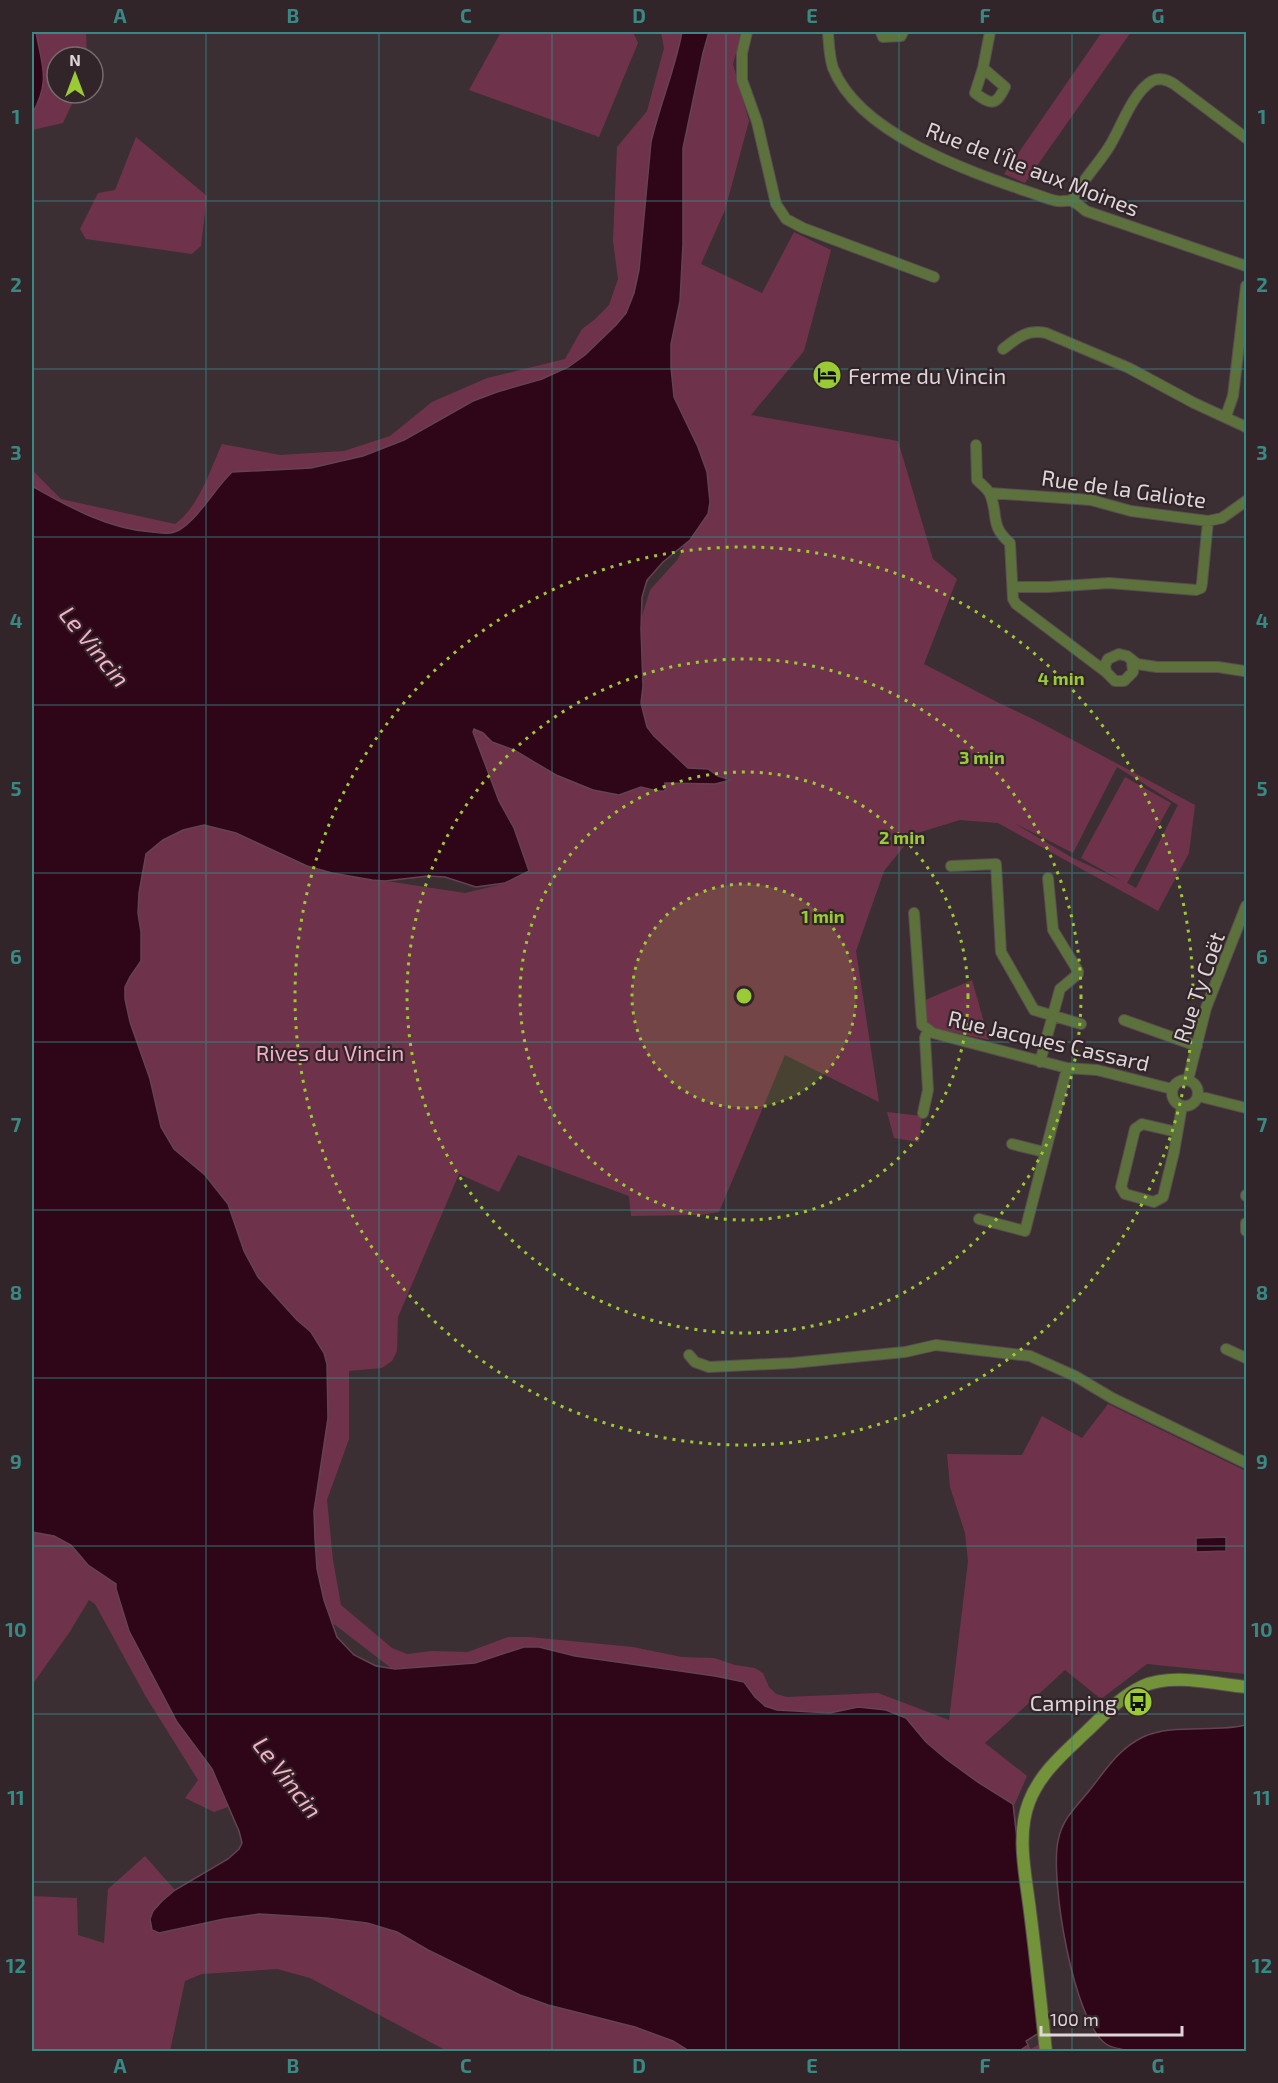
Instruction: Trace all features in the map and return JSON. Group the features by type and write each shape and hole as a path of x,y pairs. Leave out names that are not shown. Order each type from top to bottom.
{"street":[{"path":"747,32 742,53 742,80 757,122 776,204 786,219 803,228 934,277"},
{"name":"Rue de l'Île aux Moines","path":"828,32 830,57 838,76 863,109 889,131 940,157 1011,186 1058,201 1072,201 1086,211 1246,266"},
{"path":"881,32 883,38 901,36 903,32"},
{"path":"983,68 990,32"},
{"path":"1072,201 1077,189 1110,146 1137,95 1154,80 1166,80 1174,84 1246,138"},
{"path":"1226,416 1233,396 1246,286"},
{"path":"1003,349 1020,336 1032,332 1046,333 1129,368 1246,427"},
{"path":"976,445 977,480 990,493 996,525 1000,534 1010,543 1013,599 1016,604 1115,681 1124,681 1131,675 1157,667"},
{"name":"Rue de la Galiote","path":"990,493 1091,500 1131,511 1208,522 1222,518 1246,501"},
{"path":"1013,587 1109,583 1196,590 1201,588 1202,583 1208,522"},
{"path":"1086,657 1100,661 1119,654 1127,656 1132,662 1131,675"},
{"path":"1106,672 1105,665 1108,659"},
{"path":"1132,662 1157,667 1246,667"},
{"path":"951,866 996,864 1001,952 1034,1010 1081,1024"},
{"path":"1040,1062 1060,989 1078,974 1053,930 1048,878"},
{"name":"Rue Ty Coët","path":"1188,1080 1206,1008 1246,906"},
{"name":"Rue Jacques Cassard","path":"914,913 922,1025 927,1029 933,1033 1040,1062 1066,1068 1097,1070 1172,1089"},
{"path":"1124,1020 1197,1047"},
{"path":"923,1113 928,1090 925,1038 927,1029"},
{"path":"979,1219 1025,1231 1066,1068"},
{"path":"1188,1080 1196,1086 1198,1096 1191,1105 1182,1106 1174,1100 1172,1089 1178,1082 1188,1080"},
{"path":"1198,1096 1246,1108"},
{"path":"1177,1132 1142,1124 1135,1129 1122,1187 1125,1194 1154,1202 1163,1197 1174,1152 1182,1106"},
{"path":"1012,1143 1044,1152"},
{"path":"1246,1223 1246,1231"},
{"path":"689,1355 695,1362 709,1367 803,1362 905,1352 936,1345 1030,1356 1075,1376 1112,1398 1246,1463"},
{"path":"1227,1349 1246,1358"},
{"path":"1046,2047 1023,1831 1028,1804 1040,1780 1058,1759 1102,1717 1121,1700 1142,1687 1175,1680 1246,1687"}],"green space":[{"path":"37,32 86,32 87,45 45,45 45,105 71,105 63,123 32,130 32,91 39,60"},
{"path":"501,32 633,32 638,43 599,137 469,90"},
{"name":"Rives du Vincin","path":"661,32 742,32 733,64 749,121 725,210 701,264 762,293 794,232 831,250 804,351 751,415 898,441 933,559 957,579 924,664 1195,805 1189,853 1158,911 998,823 960,820 914,834 884,871 856,951 879,1102 785,1055 719,1212 701,1215 631,1216 629,1196 518,1155 499,1192 459,1174 398,1317 397,1351 392,1361 382,1368 349,1371 349,1439 327,1500 333,1560 341,1605 392,1648 407,1654 431,1651 468,1652 508,1637 633,1647 682,1657 714,1658 735,1665 755,1668 763,1673 769,1687 776,1694 787,1697 878,1693 949,1720 968,1561 965,1533 950,1487 947,1454 1022,1455 1042,1416 1082,1438 1108,1404 1246,1471 1246,1674 1147,1664 1101,1699 1065,1670 985,1743 1027,1776 1014,1806 1039,2033 1026,2041 1031,2049 1041,2043 1042,2051 947,2051 931,1985 897,1918 857,1891 594,1883 505,1869 433,1822 340,1752 309,1689 277,1579 268,1505 255,1484 235,1428 49,1185 32,1152 32,1055 86,1007 106,973 121,909 124,865 131,842 197,737 235,730 277,728 335,693 395,690 432,694 466,692 500,679 530,659 545,636 570,627 595,576 595,552 605,539 634,531 660,520 668,488 660,417 667,395 664,350 666,298 680,297 673,266 678,181 669,173 652,197 651,235 638,304 626,315 622,329 602,354 575,374 593,392 621,412 629,428 632,451 625,468 604,482 583,477 550,488 526,545 519,591 483,634 445,652 369,650 328,645 284,664 221,679 187,680 157,673 134,645 97,584 32,533 32,470 61,499 175,524 191,508 197,498 222,444 280,455 344,451 390,436 432,402 487,378 565,359 582,329 609,305 618,279 613,241 617,147 647,111 664,48","holes":["684,545 678,559 650,590 642,616 642,603 647,583 665,559","1117,767 1178,805 1136,888 1127,883 1171,803 1125,777 1081,858 1122,881 1071,857 1014,823 1073,853","428,876 445,877 476,887 511,882 465,893 386,881","330,1621 391,1668 371,1664 353,1654 334,1631"]},
{"path":"1102,32 1131,32 1025,183 1004,174"},
{"path":"136,137 207,196 201,246 192,254 86,239 80,229 98,193 115,190"},
{"path":"972,980 989,1040 929,1027 923,1001"},
{"path":"887,1112 922,1116 919,1142 894,1138"},
{"path":"32,1346 127,1540 116,1589 122,1607 177,1722 212,1769 228,1807 214,1812 185,1798 198,1780 146,1697 95,1604 89,1600 32,1685"},
{"path":"145,1856 175,1890 153,1911 159,1933 259,1914 367,1923 397,1932 428,1950 520,1995 548,2005 635,2027 673,2041 688,2051 447,2051 310,1978 277,1969 202,1974 185,1981 170,2051 32,2052 32,1896 77,1898 78,1935 104,1943 108,1889"}],"water":[{"path":"32,32 36,32 43,83 32,114"},
{"name":"Le Vincin","path":"682,32 709,32 683,148 683,244 680,301 671,344 671,367 674,397 698,447 707,472 710,502 708,514 690,540 663,562 647,580 642,597 643,686 641,703 647,727 688,768 708,769 718,776 731,780 715,784 665,783 665,791 641,787 619,795 593,790 556,775 514,750 492,742 483,733 474,729 473,732 499,801 514,828 529,871 505,883 476,887 445,877 428,876 385,881 332,873 307,866 236,833 204,825 183,830 163,840 146,854 138,913 141,932 141,961 125,987 125,999 130,1022 150,1079 161,1127 174,1149 205,1175 228,1204 244,1251 258,1277 311,1332 324,1353 327,1364 328,1418 314,1511 315,1539 317,1569 324,1600 337,1637 354,1655 376,1666 395,1669 475,1663 524,1647 539,1647 575,1656 744,1682 765,1706 777,1710 830,1713 858,1707 886,1710 906,1718 926,1742 946,1759 1013,1804 1039,2033 1026,2041 1028,2045 1019,2051 689,2051 673,2041 635,2027 548,2005 520,1995 428,1950 397,1932 367,1923 259,1914 159,1933 152,1930 150,1919 153,1911 162,1901 175,1890 228,1859 239,1849 242,1843 239,1831 212,1769 177,1722 129,1631 116,1584 88,1565 71,1545 54,1536 32,1532 32,486 104,522 136,530 173,533 186,525 200,511 232,472 311,468 363,456 404,440 473,401 542,379 568,367 585,355 616,325 626,313 634,293 639,270 651,142"},
{"path":"1226,1537 1226,1551 1196,1552 1196,1538"},
{"path":"1246,1725 1246,2051 1151,2052 1132,2051 1106,2044 1094,2030 1083,2008 1067,1949 1057,1886 1056,1860 1058,1841 1063,1826 1113,1761 1126,1748 1143,1737 1167,1730"}],"place":[{"name":"Ferme du Vincin","path":"827,375"},
{"name":"Camping","path":"1138,1702"}]}
